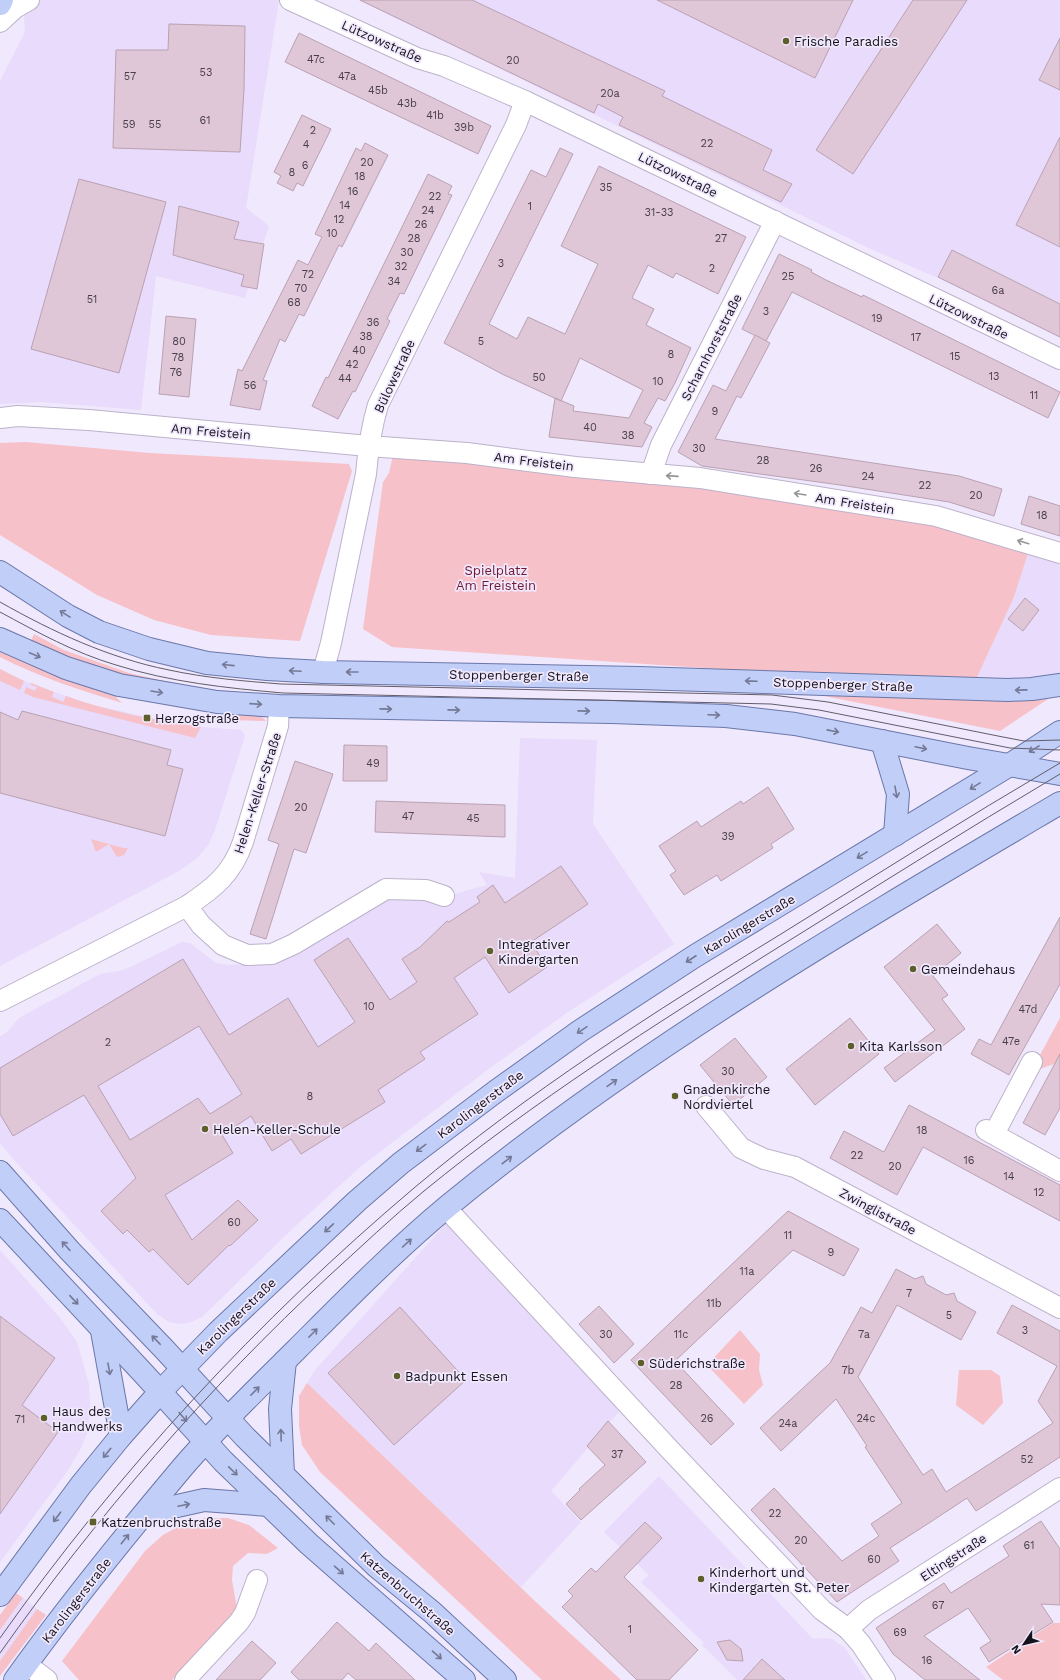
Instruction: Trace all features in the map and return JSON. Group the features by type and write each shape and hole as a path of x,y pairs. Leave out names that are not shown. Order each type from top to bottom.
{"main road":[{"path":"0,4 2,0"},
{"name":"Stoppenberger Straße","path":"0,572 68,616 99,632 149,649 207,663 267,669 323,672 663,679 1008,690 1032,689 1060,685"},
{"path":"0,639 66,668 119,685 217,702 279,706 611,712 726,716 795,724 1008,766 1060,774"},
{"name":"Karolingerstraße","path":"0,1595 81,1486 121,1436 160,1392 218,1332 357,1201 401,1163 495,1092 580,1031 695,956 1008,766 1060,732"},
{"path":"882,740 898,794 895,835"},
{"name":"Karolingerstraße","path":"20,1672 104,1564 182,1468 228,1419 342,1304 446,1208 532,1140 658,1050 819,947 1060,803"},
{"name":"Katzenbruchstraße","path":"0,1172 70,1251 183,1369 228,1419 376,1566 432,1612 505,1680"},
{"path":"0,1220 160,1392 205,1443 310,1544 464,1680"},
{"path":"102,1331 121,1436"},
{"path":"283,1474 280,1408 285,1361"},
{"path":"146,1513 204,1500 268,1505"}],"street":[{"path":"0,22 14,8 29,0"},
{"name":"Lützowstraße","path":"290,0 418,58 444,66 525,101 1060,360"},
{"name":"Bülowstraße","path":"323,672 331,643 364,482 368,446 373,420 378,405 516,125 525,101"},
{"name":"Scharnhorststraße","path":"651,474 661,445 775,221"},
{"name":"Am Freistein","path":"0,418 18,416 51,417 368,446 467,453 651,474 700,478 936,516 1060,553"},
{"name":"Helen-Keller-Straße","path":"0,1001 186,906 211,890 228,872 239,853 278,726 279,706"},
{"path":"186,906 201,925 223,946 247,955 272,954 294,944 386,889 426,890 444,896"},
{"path":"1032,1062 990,1132 1060,1170"},
{"name":"Zwinglistraße","path":"706,1106 740,1148 764,1159 795,1167 1060,1308"},
{"path":"446,1208 672,1452 822,1610 848,1629 861,1644 885,1680"},
{"name":"Eltingstraße","path":"848,1629 869,1610 1060,1488"},
{"path":"186,1680 239,1622 245,1613 257,1580"},
{"path":"20,1672 47,1680"}],"shaded area":[{"path":"23,0 279,0 246,208 269,226 245,298 156,276 141,410 42,402 0,404 0,81 25,32"},
{"path":"358,0 1060,0 1060,338 938,278 871,249"},
{"path":"1030,547 1060,556 1060,682 973,686 1014,597"},
{"path":"0,669 19,679 88,704 170,722 201,727 241,730 245,736 215,830 208,845 196,859 179,871 0,966"},
{"name":"Helen-Keller-Schule","path":"520,738 597,740 593,824 674,944 568,1012 490,1068 360,1167 289,1232 202,1317 191,1322 181,1324 169,1322 157,1314 0,1143 0,1036 7,1032 19,1018 100,974 124,970 182,942 190,943 216,963 228,965 250,964 387,894 448,896 487,885 479,872 515,878"},
{"path":"449,1220 623,1407 551,1491 581,1522 521,1587 307,1383 316,1369"},
{"name":"Haus des Handwerks","path":"0,1250 60,1318 77,1342 89,1384 90,1405 88,1431 81,1448 68,1470 0,1562"},
{"name":"Kinderhort und Kindergarten St. Peter","path":"659,1476 813,1639 832,1639 844,1647 866,1680 737,1680 702,1645 704,1643 641,1582 649,1575 604,1532"},
{"path":"23,1598 37,1609 0,1661 0,1630"}],"green space":[{"path":"26,442 150,453 349,464 352,471 300,641 211,635 154,620 97,595 0,535 0,443"},
{"name":"Spielplatz Am Freistein","path":"394,451 471,456 935,519 1030,547 1014,597 973,686 392,647 363,629 383,482 389,473"},
{"path":"34,634 64,650 129,673 186,686 115,674 81,663 30,643"},
{"path":"0,651 55,676 113,694 122,703 75,688 30,671 0,657"},
{"path":"0,669 24,681 20,690 0,681"},
{"path":"31,683 54,692 52,697 63,702 66,696 99,707 133,715 201,727 195,738 33,697 24,693 26,687 35,691 37,687 31,685"},
{"path":"819,695 995,701 1048,699 1000,731"},
{"path":"233,714 255,714 266,721 230,720"},
{"path":"91,839 109,844 96,852"},
{"path":"109,844 128,848 124,855 117,857"},
{"path":"1060,1018 1060,1067 1054,1064 1040,1069 1040,1055"},
{"path":"740,1330 760,1354 759,1370 763,1385 744,1404 707,1365"},
{"path":"959,1370 991,1370 1000,1376 1003,1403 983,1425 956,1405"},
{"path":"307,1383 537,1603 621,1680 542,1680 320,1472 302,1445 299,1426 299,1396"},
{"path":"203,1518 228,1518 249,1525 278,1548 267,1554 248,1553 233,1566 232,1580 237,1609 172,1680 79,1680 62,1661 145,1551 163,1535 179,1526"},
{"path":"16,1593 23,1598 0,1630 0,1615"},
{"path":"37,1609 46,1615 0,1676 0,1661"},
{"path":"1053,1623 1060,1623 1060,1680 1003,1680 986,1667"}],"building":[{"path":"360,0 472,0 665,91 662,96 772,150 763,170 792,184 781,202 619,125 623,117 598,104 594,113"},
{"name":"Frische Paradies","path":"657,0 853,0 815,78"},
{"path":"913,0 967,0 853,174 816,150"},
{"path":"169,24 245,26 244,90 240,152 113,148 116,50 168,50"},
{"path":"299,33 491,126 478,154 285,62"},
{"path":"1060,38 1060,90 1039,80"},
{"path":"302,115 331,129 303,186 297,183 293,191 277,183 281,176 274,172"},
{"path":"1060,137 1060,247 1016,225"},
{"path":"365,143 388,155 342,247 339,245 304,316 299,314 285,342 280,339 263,380 267,381 260,410 230,405 238,369 242,371 298,260 308,265 322,237 315,234 356,148 361,151"},
{"path":"560,148 573,154 489,324 517,339 528,317 565,334 598,264 561,246 599,166 746,237 718,294 676,273 673,278 648,265 632,298 654,309 646,325 691,348 665,401 658,398 644,423 652,427 642,447 549,437 555,398 502,374 444,343 531,170 546,177","holes":["580,358 643,390 629,418 573,411 574,406 561,401"]},
{"path":"428,174 452,186 448,194 452,195 404,294 400,293 387,319 390,321 355,392 353,391 338,419 312,406 326,377 328,378"},
{"path":"79,179 166,202 119,373 31,349"},
{"path":"179,206 239,222 234,239 264,244 257,289 241,286 244,275 173,255"},
{"path":"952,250 1060,304 1060,337 938,277"},
{"path":"779,254 812,270 811,272 826,280 862,297 863,295 1060,392 1048,418 792,292 766,341 742,329"},
{"path":"166,316 196,319 189,397 159,394"},
{"path":"755,335 770,343 741,398 737,396 715,439 959,476 1002,489 994,516 949,502 702,466 678,452 713,385 726,391"},
{"path":"1029,496 1060,506 1060,536 1021,524"},
{"path":"1025,598 1039,610 1023,631 1008,619"},
{"path":"22,711 171,750 167,765 183,769 165,836 0,793 0,712 18,720"},
{"path":"344,745 387,746 387,781 343,781"},
{"path":"295,761 333,774 306,853 294,849 266,939 250,934 279,844 268,840"},
{"path":"768,787 794,829 771,844 773,848 721,881 717,875 684,895 670,875 676,871 659,846 697,821 701,827 741,801 743,804"},
{"path":"376,801 505,805 505,837 375,832"},
{"path":"561,866 588,904 531,942 547,967 509,993 485,957 454,978 478,1014 420,1052 425,1059 378,1090 385,1102 301,1154 291,1139 272,1151 251,1116 222,1135 233,1153 165,1195 192,1240 238,1200 258,1220 230,1246 229,1245 188,1285 153,1249 149,1252 127,1230 123,1234 101,1211 136,1178 84,1095 13,1136 0,1114 0,1068 183,959 229,1035 288,998 318,1047 355,1022 314,960 348,938 390,1000 417,982 402,959 420,947 447,921 449,922 480,902 477,897 493,885 505,903","holes":["199,1026 242,1094 210,1114 198,1098 130,1140 98,1086"]},
{"path":"1060,917 1060,984 1009,1075 971,1054 979,1039 991,1045"},
{"name":"Gemeindehaus","path":"937,924 961,953 933,976 948,995 942,999 965,1029 895,1082 884,1068 935,1030 884,967"},
{"path":"850,1018 879,1054 815,1105 786,1069"},
{"path":"735,1038 767,1077 733,1105 700,1065"},
{"path":"1060,1054 1060,1108 1045,1135 1023,1123"},
{"path":"909,1105 1060,1185 1060,1221 923,1147 897,1195 830,1158 844,1131 884,1152"},
{"path":"788,1211 859,1249 844,1276 793,1250 675,1361 734,1424 711,1445 631,1360"},
{"path":"896,1269 915,1279 923,1276 926,1284 946,1295 954,1293 957,1301 976,1312 961,1340 897,1305 858,1377 923,1475 932,1469 946,1492 1053,1423 1038,1401 1057,1366 997,1333 1012,1305 1060,1331 1060,1457 976,1511 967,1498 890,1548 899,1561 837,1602 751,1510 774,1488 842,1561 879,1536 871,1524 902,1503 865,1447 867,1446 836,1399 781,1451 760,1428 830,1363 861,1307 872,1313"},
{"path":"599,1306 634,1344 614,1363 579,1324"},
{"name":"Badpunkt Essen","path":"400,1307 466,1380 394,1445 328,1373"},
{"path":"0,1316 55,1358 22,1405 58,1432 0,1514"},
{"path":"608,1421 646,1462 581,1520 566,1504 580,1490 579,1489 605,1465 587,1446"},
{"path":"1041,1521 1060,1549 1060,1605 1041,1604 1053,1622 989,1662 980,1648 991,1641 968,1608 924,1636 980,1680 925,1680 893,1654 876,1628 944,1583 951,1593 1009,1556 1003,1546"},
{"path":"645,1522 662,1538 624,1577 698,1650 669,1680 637,1680 562,1607 573,1596 568,1591 591,1568 596,1572"},
{"path":"337,1622 369,1651 376,1643 415,1680 356,1680 348,1673 342,1680 299,1680 291,1672"},
{"path":"730,1640 741,1649 743,1661 727,1660 717,1642"},
{"path":"252,1641 276,1663 260,1680 216,1680"},
{"path":"762,1659 785,1680 743,1680"}],"tram line":[{"path":"0,602 61,634 125,659 183,673 211,677 281,684 772,695 828,702 1024,741 1060,740"},
{"path":"0,612 56,642 101,660 157,676 219,686 283,693 771,704 819,710 1010,748 1060,750"},
{"path":"0,1638 45,1576 93,1516 142,1457 193,1400 246,1344 300,1291 356,1238 414,1188 502,1119 547,1086 639,1023 733,963 1060,763"},
{"path":"0,1653 75,1552 155,1455 197,1409 284,1318 424,1191 508,1126 640,1035 881,883 1060,774"}],"place":[{"name":"Frische Paradies","path":"786,41"},
{"name":"Herzogstraße","path":"147,718"},
{"name":"Integrativer Kindergarten","path":"490,951"},
{"name":"Gemeindehaus","path":"913,969"},
{"name":"Kita Karlsson","path":"851,1046"},
{"name":"Gnadenkirche Nordviertel","path":"675,1096"},
{"name":"Helen-Keller-Schule","path":"205,1129"},
{"name":"Süderichstraße","path":"641,1363"},
{"name":"Badpunkt Essen","path":"397,1376"},
{"name":"Haus des Handwerks","path":"44,1418"},
{"name":"Katzenbruchstraße","path":"93,1522"},
{"name":"Kinderhort und Kindergarten St. Peter","path":"701,1579"}]}
